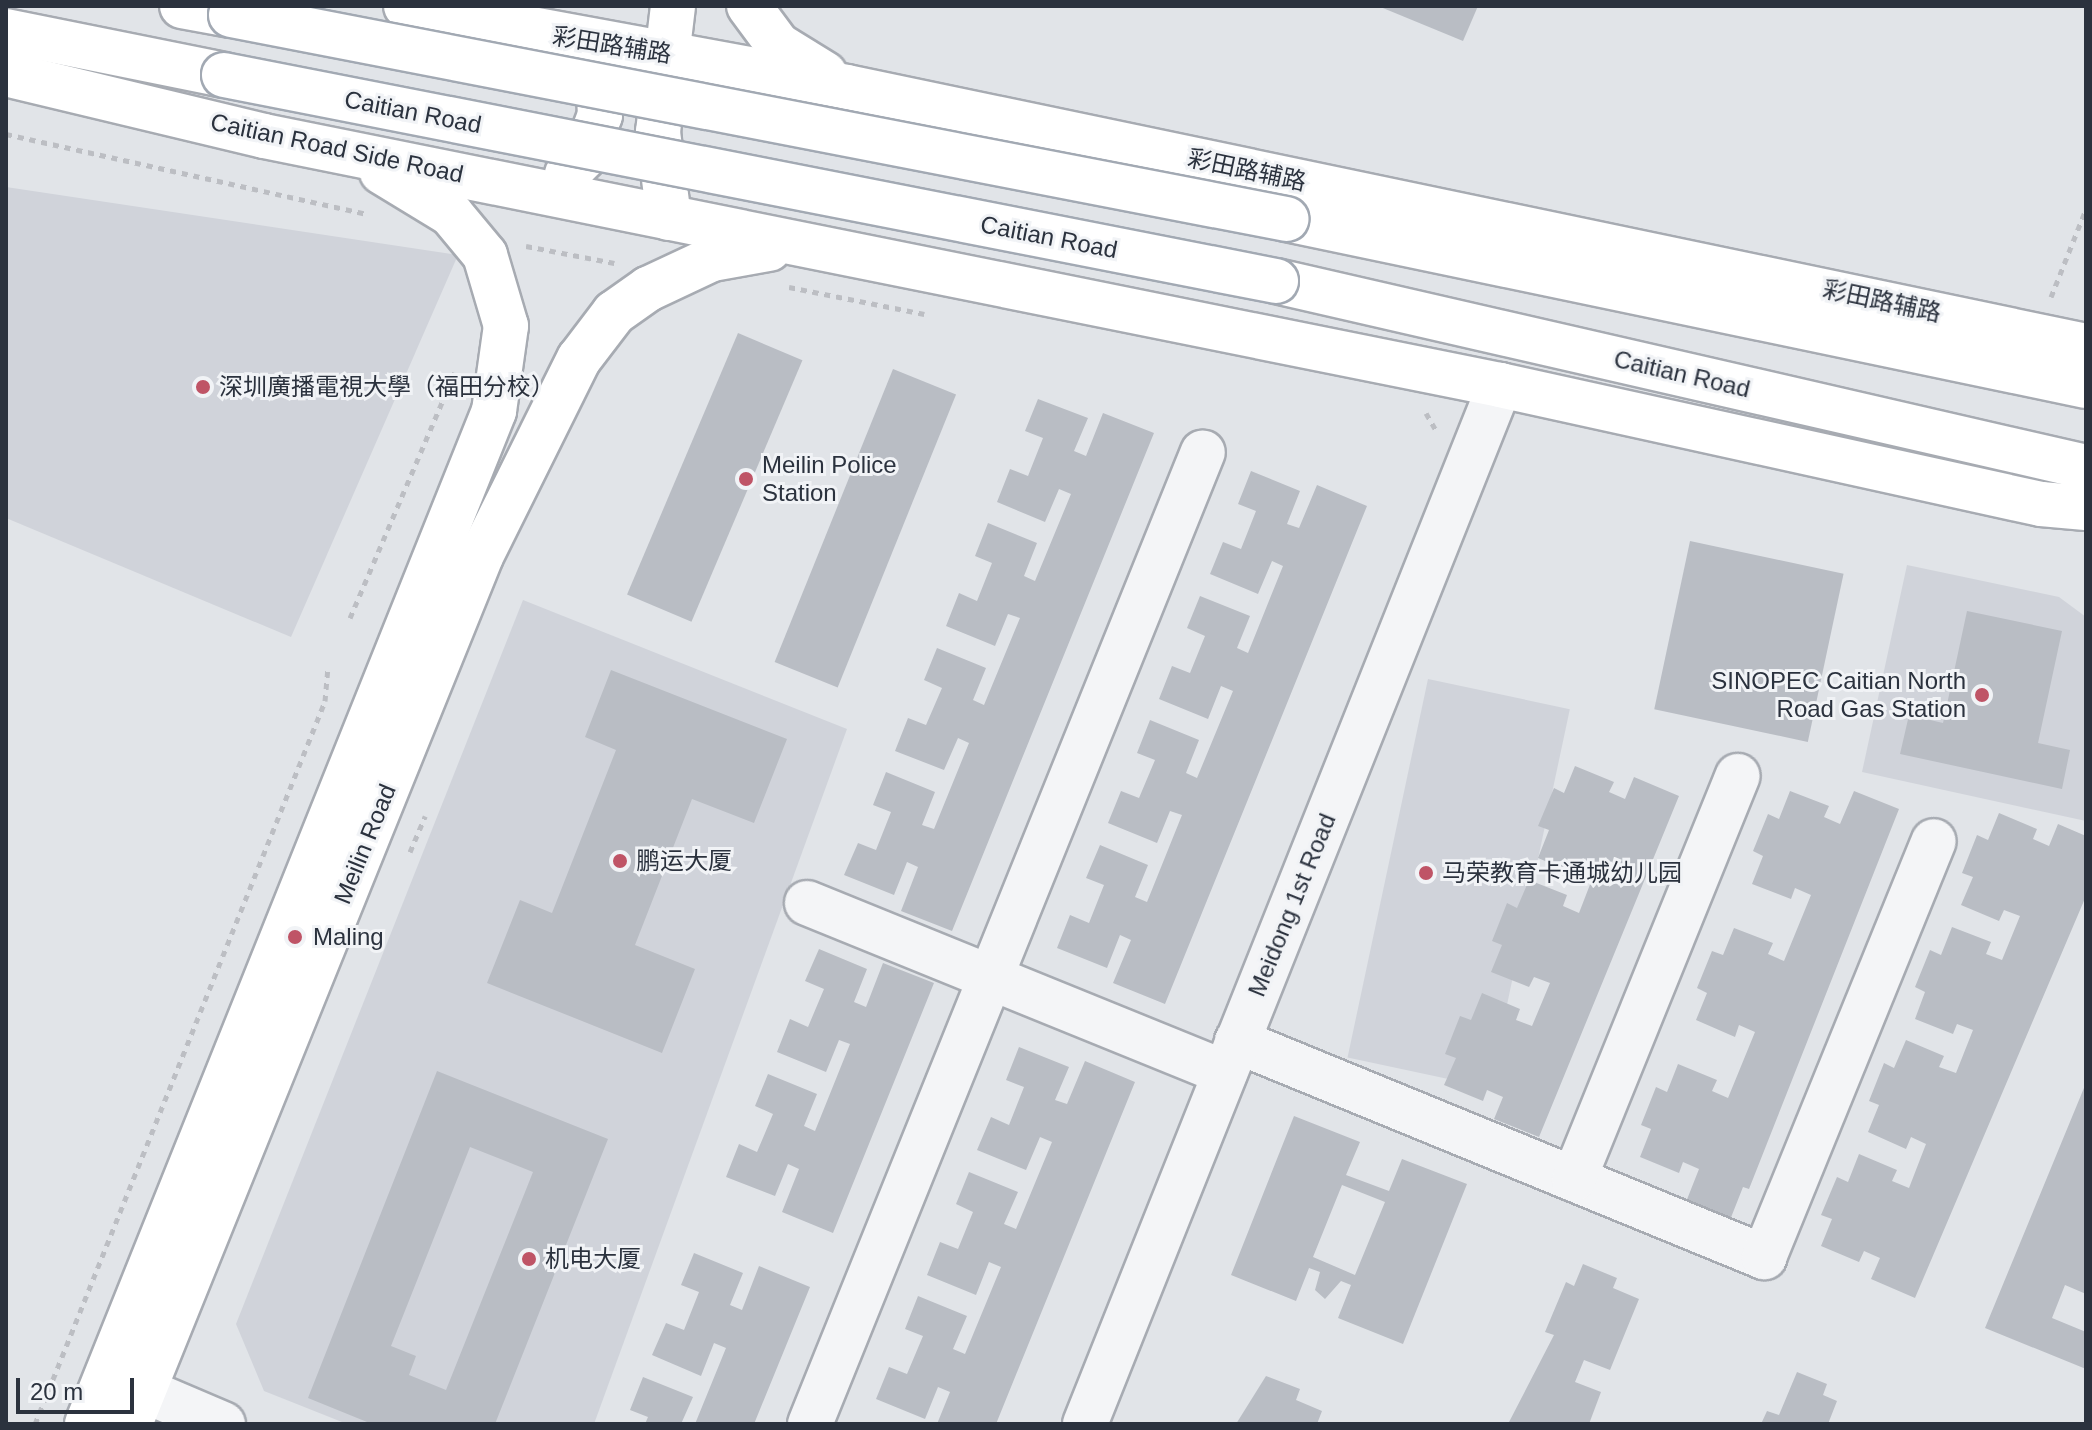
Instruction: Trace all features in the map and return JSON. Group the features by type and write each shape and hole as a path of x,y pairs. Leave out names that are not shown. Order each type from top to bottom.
{"main road":[{"path":"182,6 1286,219 2086,386"},
{"name":"彩田路辅路","path":"406,6 457,17 547,21 665,52 2045,318 2086,346"},
{"path":"673,6 665,52 658,132 669,218 811,250 1500,385 2041,504 2086,508"},
{"path":"749,6 778,45 847,87"},
{"path":"536,189 559,181 584,157 600,115 588,66 547,21"},
{"name":"Caitian Road","path":"6,31 1276,281 2086,467"},
{"name":"Caitian Road Side Road","path":"6,74 344,151 669,218"},
{"name":"Meilin Road","path":"87,1424 127,1396 464,549 494,411 506,326 485,255 451,214 344,151"},
{"name":"Meilin Road","path":"464,549 579,359 614,313 712,259 811,250"},
{"path":"2045,318 2086,330"},
{"path":"2041,504 2086,528"}],"street":[{"name":"Meidong 1st Road","path":"1085,1424 1500,385"},
{"path":"810,1424 1203,452"},
{"path":"1574,1179 1738,776"},
{"path":"807,903 990,978 1231,1057 1574,1179 1764,1257 1934,841"},
{"path":"127,1396 223,1424"}],"path":[{"path":"6,134 387,218"},
{"path":"2045,318 2086,209"},
{"path":"511,243 623,265"},
{"path":"775,281 930,313"},
{"path":"350,618 458,362"},
{"path":"1415,408 1440,441"},
{"path":"35,1424 325,701 328,668"}],"shaded area":[{"name":"深圳廣播電視大學（福田分校）","path":"6,187 458,255 291,637 6,518"},
{"name":"SINOPEC Caitian North Road Gas Station","path":"1907,565 2059,597 2086,617 2086,821 1862,772"},
{"path":"523,600 847,729 594,1424 347,1424 264,1391 236,1324"},
{"name":"马荣教育卡通城幼儿园","path":"1428,679 1570,709 1489,1088 1348,1058"}],"building":[{"path":"1378,6 1478,6 1463,41"},
{"path":"738,333 802,360 691,622 627,594"},
{"path":"893,369 956,394 838,687 775,662"},
{"path":"1038,399 1088,418 1074,451 1086,456 1103,413 1154,433 952,931 901,911 918,867 907,862 894,895 844,875 858,843 876,850 891,812 873,805 886,772 935,792 922,825 934,829 969,743 958,738 944,770 895,751 908,718 926,725 942,688 924,680 937,648 986,668 973,700 984,705 1020,618 1008,614 995,646 946,626 959,593 977,601 992,563 975,556 988,523 1037,543 1024,576 1035,581 1071,494 1059,489 1045,522 997,502 1010,469 1028,476 1043,438 1025,431"},
{"path":"1251,471 1300,491 1287,524 1299,528 1317,485 1367,506 1165,1004 1113,983 1131,940 1120,935 1107,968 1057,948 1070,915 1089,923 1104,885 1086,878 1100,845 1148,865 1135,897 1147,902 1182,815 1170,811 1157,843 1108,823 1121,791 1139,798 1155,760 1137,753 1150,720 1199,740 1186,773 1197,778 1233,691 1221,686 1208,719 1159,699 1172,666 1190,673 1205,636 1187,628 1200,596 1250,616 1237,648 1248,653 1283,566 1272,561 1258,594 1210,574 1223,542 1241,549 1256,511 1238,504"},
{"path":"1690,541 1844,574 1808,742 1654,709"},
{"path":"1967,611 2062,631 2038,743 2070,750 2062,789 1900,754 1909,715 1943,723"},
{"name":"鹏运大厦","path":"611,670 787,739 754,823 692,799 635,945 695,969 662,1053 487,983 520,900 552,913 616,750 585,737"},
{"path":"1575,766 1614,782 1609,792 1625,799 1634,777 1679,796 1539,1137 1494,1119 1503,1097 1487,1090 1483,1101 1444,1085 1456,1058 1445,1054 1460,1016 1471,1020 1482,993 1520,1009 1516,1020 1532,1026 1550,983 1534,977 1529,987 1491,972 1502,945 1492,941 1507,903 1517,908 1529,880 1567,895 1563,906 1579,913 1596,869 1581,863 1576,874 1538,858 1549,830 1538,826 1554,788 1564,793"},
{"path":"1790,791 1829,806 1824,817 1840,824 1854,791 1899,809 1749,1189 1743,1187 1730,1220 1686,1202 1699,1169 1683,1162 1679,1173 1640,1157 1651,1129 1641,1125 1656,1087 1667,1092 1678,1064 1717,1080 1712,1091 1728,1098 1755,1032 1739,1025 1735,1037 1696,1020 1707,993 1697,988 1712,951 1723,955 1734,928 1773,943 1768,954 1784,961 1811,895 1795,888 1791,899 1752,884 1763,856 1753,851 1768,814 1779,819"},
{"path":"1999,813 2037,829 2033,839 2049,846 2058,824 2086,836 2086,896 1915,1298 1871,1279 1880,1258 1864,1251 1859,1262 1821,1246 1832,1219 1821,1215 1837,1177 1848,1182 1859,1154 1897,1170 1892,1181 1909,1188 1926,1144 1911,1137 1906,1149 1868,1132 1879,1105 1869,1101 1884,1063 1894,1068 1906,1040 1944,1056 1939,1067 1956,1073 1973,1030 1957,1024 1953,1034 1915,1019 1925,992 1915,987 1930,950 1941,955 1952,927 1991,942 1986,954 2002,960 2020,916 2004,910 1999,921 1961,905 1973,877 1962,873 1977,835 1988,840"},
{"path":"819,949 867,969 854,1002 866,1007 883,963 934,983 833,1233 782,1212 799,1169 788,1164 775,1196 726,1177 739,1144 757,1152 773,1114 755,1106 768,1074 817,1094 804,1126 815,1131 850,1044 839,1040 826,1072 777,1052 790,1019 808,1027 824,989 805,981"},
{"path":"1019,1047 1069,1067 1055,1100 1067,1104 1085,1061 1135,1082 996,1424 937,1424 950,1392 938,1387 925,1419 876,1399 889,1367 907,1374 923,1336 905,1329 918,1296 967,1316 953,1349 965,1354 1001,1267 989,1262 976,1295 927,1275 940,1242 958,1249 973,1212 956,1204 969,1172 1018,1192 1004,1224 1016,1229 1052,1142 1040,1137 1026,1170 977,1150 991,1117 1009,1125 1024,1087 1006,1080"},
{"name":"机电大厦","path":"437,1071 608,1139 495,1424 372,1424 308,1398","holes":["470,1147 533,1172 446,1390 409,1375 416,1356 391,1346"]},
{"path":"2086,1083 2086,1294 2065,1285 2052,1318 2086,1332 2086,1369 1985,1328"},
{"path":"1294,1116 1360,1142 1346,1175 1389,1191 1402,1159 1467,1184 1403,1344 1338,1318 1351,1285 1341,1281 1325,1299 1315,1290 1320,1272 1309,1268 1296,1301 1231,1275","holes":["1342,1185 1385,1202 1355,1275 1313,1257"]},
{"path":"694,1253 743,1273 730,1305 742,1310 759,1266 810,1287 754,1424 695,1424 726,1348 714,1343 701,1376 652,1355 666,1323 684,1330 699,1292 681,1285"},
{"path":"1583,1264 1617,1278 1613,1288 1639,1299 1610,1370 1584,1360 1575,1382 1601,1392 1589,1424 1508,1424 1554,1335 1545,1332 1566,1282 1574,1286"},
{"path":"1797,1372 1827,1384 1823,1395 1837,1401 1828,1424 1761,1424 1767,1411 1779,1415"},
{"path":"1266,1376 1300,1389 1296,1400 1322,1411 1317,1424 1236,1424"},
{"path":"643,1377 693,1397 681,1424 645,1424 648,1417 630,1410"}],"place":[{"name":"深圳廣播電視大學（福田分校）","path":"203,387"},
{"name":"Meilin Police Station","path":"746,479"},
{"name":"SINOPEC Caitian North Road Gas Station","path":"1982,695"},
{"name":"鹏运大厦","path":"620,861"},
{"name":"马荣教育卡通城幼儿园","path":"1426,873"},
{"name":"Maling","path":"295,937"},
{"name":"机电大厦","path":"529,1259"}]}
